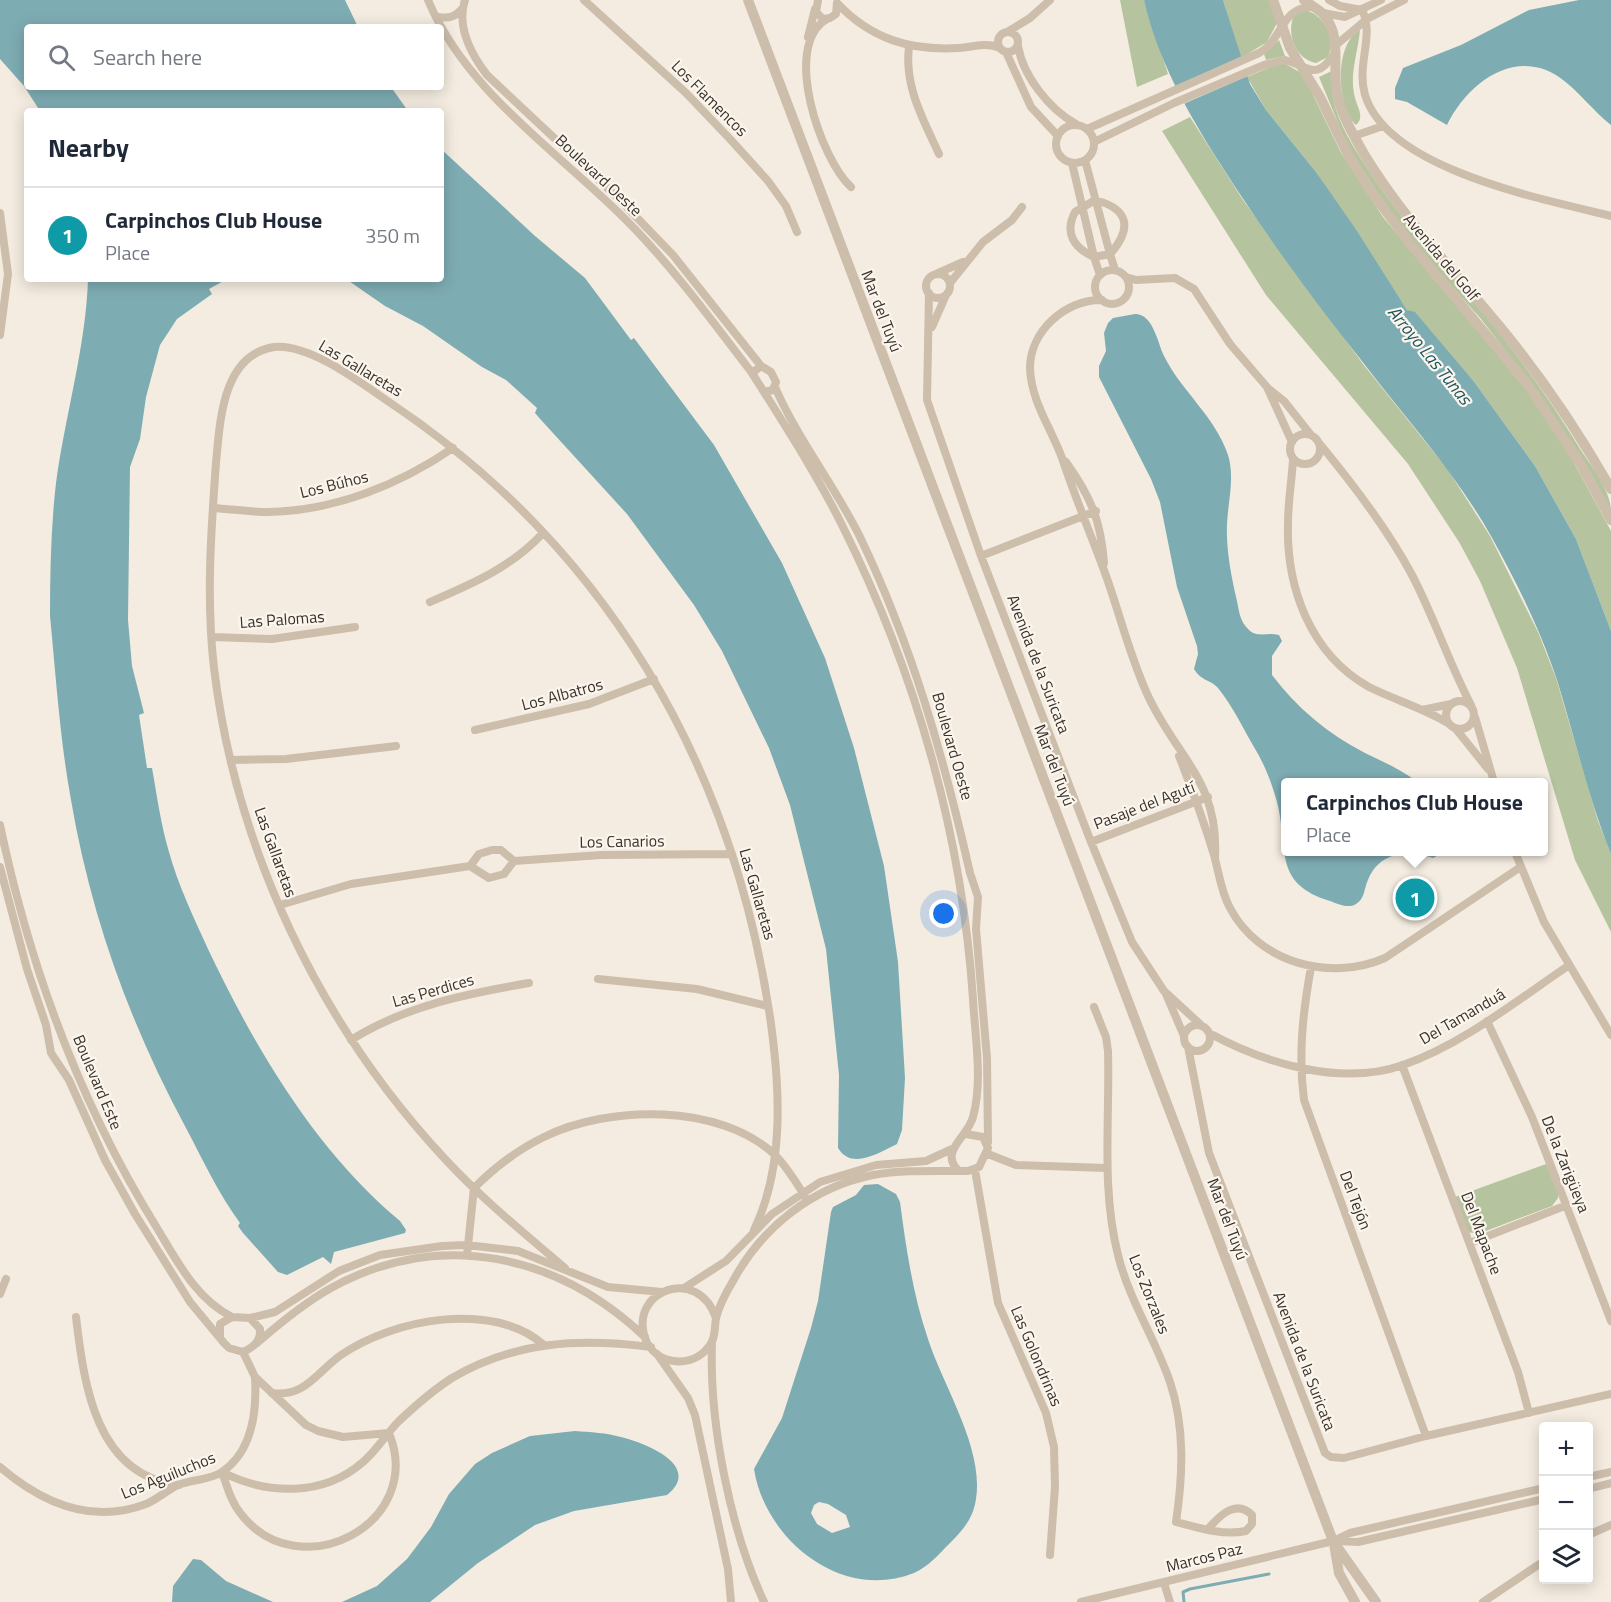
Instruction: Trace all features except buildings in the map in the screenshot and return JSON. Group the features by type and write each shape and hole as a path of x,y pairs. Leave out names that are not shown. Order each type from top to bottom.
{"street":[{"name":"Boulevard Oeste","path":"428,0 442,24"},
{"name":"Los Flamencos","path":"584,0 686,93 730,139 768,181 786,206 797,232"},
{"name":"Mar del Tuyú","path":"748,0 1333,1541"},
{"path":"836,2 853,20 893,42 909,47 960,48 980,45 1004,33 1030,18 1050,0"},
{"name":"Avenida del Golf","path":"1273,0 1290,48 1320,97 1348,155 1370,190 1412,246 1526,382 1580,463 1611,520"},
{"name":"Avenida del Golf","path":"1304,0 1318,10 1332,29 1336,49 1336,88 1354,136 1410,221 1537,374 1567,416 1611,489"},
{"path":"1329,0 1364,14"},
{"path":"1094,142 1174,103 1279,59 1290,61 1302,69 1322,69 1364,14 1381,0"},
{"path":"1087,129 1268,49 1294,10 1318,10 1345,17 1364,14 1404,0"},
{"path":"808,45 816,28 836,14 836,2"},
{"path":"816,3 818,15 829,19 853,20"},
{"path":"816,3 808,45 806,72 811,105 837,172 851,187"},
{"name":"Boulevard Oeste","path":"464,4 466,40 474,58 510,98 616,196 673,255 760,366 774,376 775,387 784,407 864,570 910,689 978,891 976,929 985,1030 988,1143"},
{"path":"439,17 446,19 457,15 464,4"},
{"path":"1364,14 1368,33 1361,72 1369,104 1383,126 1427,156 1476,180 1611,216"},
{"path":"980,45 1013,51 1030,18"},
{"name":"Boulevard Oeste","path":"444,27 456,51 502,105 609,203 655,252 711,319 806,449 846,510 873,566 901,630 920,686 938,743 952,816 975,1031 976,1099 966,1134"},
{"path":"1004,33 1017,36 1023,65 1040,90 1058,110 1076,124 1087,129 1094,142 1092,152 1085,160 1072,163 1066,161 1057,151 1058,136 1064,128 1076,124"},
{"path":"1004,33 998,42 1028,101 1058,136"},
{"path":"909,47 907,65 909,84 939,154"},
{"path":"1028,101 1040,90"},
{"path":"502,105 510,98"},
{"path":"1354,136 1383,126"},
{"path":"1085,160 1115,270 1126,277 1150,280 1175,278 1194,289 1230,344 1267,387 1284,400 1363,499 1412,575 1475,715 1493,778"},
{"path":"1072,163 1100,275 1084,302"},
{"path":"609,203 616,196"},
{"path":"1095,200 1117,208 1123,218 1125,229 1123,238 1110,254 1094,257 1080,249 1070,232 1075,212 1083,205 1095,200"},
{"name":"Avenida de la Suricata","path":"929,336 950,283 983,242 1012,220 1022,207"},
{"path":"0,213 8,274 0,335"},
{"name":"Avenida de la Suricata","path":"966,261 927,280 926,287 929,293 927,400 981,556 1091,842 1132,942 1164,991 1184,1036 1194,1067 1209,1153 1321,1446 1330,1457 1344,1458 1426,1436 1611,1394"},
{"path":"1100,275 1115,270"},
{"path":"936,274 943,275 950,283"},
{"path":"1126,277 1129,291"},
{"path":"1150,280 1129,291 1118,303 1102,300 1084,302 1061,312 1038,338 1030,365 1034,391 1061,455 1148,695 1208,797 1216,835 1215,858"},
{"path":"1096,285 1102,300"},
{"path":"929,293 939,297 946,295"},
{"path":"711,319 720,314"},
{"name":"Las Gallaretas","path":"565,1268 474,1188 436,1149 351,1040 308,967 279,905 253,837 231,760 214,666 209,550 217,453 229,385 246,359 265,350 288,347 311,355 360,383 453,448 491,480 543,533 582,578 634,647 683,730 705,779 732,854 759,952 768,1006 775,1071 775,1155 771,1187 754,1230"},
{"path":"752,373 760,366"},
{"path":"764,392 775,387"},
{"path":"1267,387 1292,442"},
{"path":"1311,435 1302,434 1292,442 1290,450 1293,459 1288,521 1289,569 1296,595 1316,636 1333,658 1359,680 1456,729 1493,778"},
{"path":"1292,482 1317,459 1321,451 1319,443"},
{"name":"Los Búhos","path":"213,508 268,512 312,507 345,500 401,479 453,448"},
{"path":"1061,455 1082,484 1096,511 1101,532 1105,574"},
{"path":"1293,459 1299,464 1308,465"},
{"path":"1317,459 1338,465"},
{"path":"981,556 1096,511"},
{"path":"430,602 495,572 519,557 543,533"},
{"path":"864,570 873,566"},
{"name":"Las Palomas","path":"212,637 272,639 355,627"},
{"name":"Los Albatros","path":"475,730 590,704 654,679"},
{"path":"910,689 920,686"},
{"path":"1448,723 1446,711 1454,703 1462,688"},
{"path":"1422,710 1454,703 1464,702 1471,705"},
{"path":"1456,729 1469,727 1475,715"},
{"path":"1174,741 1230,908 1246,929 1271,950 1311,967 1345,969 1368,965 1384,958 1519,868"},
{"path":"231,760 296,758 396,746"},
{"name":"Pasaje del Agutí","path":"1091,842 1208,797"},
{"name":"Boulevard Este","path":"0,825 17,920 85,1094 114,1156 197,1290 217,1309 232,1317"},
{"name":"Los Canarios","path":"279,905 351,884 470,866 479,854 492,850 501,850 514,861 601,855 732,854"},
{"path":"1516,856 1519,868 1568,966 1610,1032"},
{"path":"470,866 483,876 496,877 510,869 514,861"},
{"name":"Boulevard Este","path":"0,867 17,920 51,1053 69,1080 105,1160 156,1249 190,1302 220,1337"},
{"path":"961,890 966,884 974,884"},
{"path":"963,904 968,908 978,905"},
{"name":"Del Tamanduá","path":"1224,1041 1258,1057 1300,1068 1348,1072 1402,1065 1443,1047 1487,1021 1568,966"},
{"name":"Del Tejón","path":"1311,967 1302,1016 1300,1068 1304,1100 1426,1436"},
{"path":"598,979 697,989 768,1006"},
{"name":"Las Perdices","path":"351,1040 396,1015 464,995 529,983"},
{"name":"Avenida de la Suricata","path":"1164,991 1209,1033 1224,1041"},
{"name":"Los Zorzales","path":"1094,1007 1106,1037 1108,1051 1106,1168 1109,1209 1118,1256 1134,1304 1162,1361 1174,1399 1182,1472 1176,1522 1208,1529 1234,1534 1246,1531 1252,1524 1252,1515 1247,1510 1238,1508 1227,1510 1208,1529"},
{"name":"De la Zarigüeya","path":"1487,1021 1532,1117 1611,1321"},
{"path":"1184,1036 1190,1026 1201,1025"},
{"path":"975,1031 985,1030"},
{"path":"1208,1044 1209,1033"},
{"path":"49,1041 55,1037 64,1040"},
{"path":"1188,1047 1199,1051 1208,1044 1224,1041"},
{"name":"Avenida de la Suricata","path":"1194,1067 1199,1051"},
{"path":"59,1066 68,1062 70,1057"},
{"name":"Del Mapache","path":"1402,1065 1518,1372 1529,1413"},
{"path":"467,1255 474,1188 500,1164 545,1136 571,1126 626,1114 673,1116 708,1122 733,1130 775,1155 805,1196"},
{"path":"389,1433 355,1438 318,1431 296,1417 255,1377 243,1352 230,1348 220,1337 220,1324 232,1317 250,1318 275,1312 339,1271 380,1255 421,1247 467,1245 518,1251 608,1287 663,1292 684,1288 726,1261 754,1230 805,1196 873,1175 975,1170 988,1154 988,1143 979,1135 966,1134 952,1149 926,1161 855,1170 820,1182 805,1196 778,1223 750,1253 731,1283 716,1318 712,1342 712,1394 718,1440 746,1564 764,1602"},
{"path":"952,1149 951,1161 959,1170"},
{"path":"988,1154 1016,1165 1106,1168"},
{"path":"105,1160 114,1156"},
{"name":"Las Golondrinas","path":"975,1170 998,1303 1046,1413 1051,1433 1055,1487 1050,1555"},
{"path":"1470,1243 1567,1205"},
{"path":"156,1249 166,1243"},
{"path":"243,1352 311,1300 350,1279 398,1262 443,1255 467,1255 511,1261 561,1277 609,1306 645,1337 688,1398 695,1415 728,1569 731,1602"},
{"path":"0,1294 6,1279"},
{"path":"684,1288 705,1297 716,1318"},
{"path":"645,1337 644,1316 654,1298 663,1292"},
{"path":"76,1317 85,1376 107,1441 120,1458 139,1472 165,1483 179,1485"},
{"path":"250,1318 260,1329 257,1343"},
{"path":"272,1393 284,1394 306,1387 341,1355 395,1329 441,1318 489,1322 530,1335 544,1345"},
{"path":"222,1472 264,1488 291,1490 318,1485 342,1476 362,1463 414,1408 451,1379 495,1357 544,1345 592,1341 654,1351 666,1359 688,1361 698,1357 712,1342"},
{"name":"Los Aguiluchos","path":"0,1467 44,1499 86,1512 133,1508 149,1503 179,1485 222,1472 243,1448 252,1430 256,1401 255,1377"},
{"path":"222,1472 241,1514 261,1533 292,1545 306,1547 330,1544 343,1540 368,1525 388,1498 394,1484 397,1458 389,1433"},
{"path":"1593,1476 1611,1472"},
{"path":"1593,1487 1611,1483"},
{"path":"1333,1541 1350,1533 1539,1489"},
{"path":"1333,1541 1358,1542 1539,1500"},
{"path":"1593,1533 1611,1525"},
{"path":"1333,1541 1339,1574 1354,1602"},
{"path":"1333,1541 1376,1602"},
{"name":"Marcos Paz","path":"1081,1602 1333,1541"},
{"path":"1483,1602 1539,1564"},
{"path":"1164,1583 1170,1602"}],"green space":[{"path":"1120,0 1144,0 1168,74 1137,87"},
{"path":"1223,0 1271,0 1277,23 1267,42 1241,58"},
{"path":"1305,10 1323,22 1330,36 1328,57 1316,63 1309,61 1298,51 1292,37 1294,15"},
{"path":"1360,30 1353,76 1354,94 1360,115 1360,120 1356,125 1349,117 1345,105 1341,76 1346,48 1352,37"},
{"path":"1279,40 1285,56 1266,60 1264,54"},
{"path":"1282,62 1303,74 1341,153 1383,217 1529,393 1566,448 1611,531 1611,631 1576,539 1535,466 1475,383 1407,310 1316,172 1266,110 1247,77"},
{"path":"1332,71 1333,95 1338,117 1362,160 1409,226 1499,332 1535,380 1599,478 1608,495 1611,511 1593,477 1534,387 1481,319 1420,251 1379,195 1348,147 1319,77"},
{"path":"1190,117 1243,200 1363,364 1448,470 1490,536 1538,632 1556,678 1598,821 1611,854 1611,932 1575,860 1517,668 1480,581 1459,542 1408,464 1266,295 1162,131"},
{"path":"1546,1164 1558,1193 1558,1198 1552,1206 1478,1234 1468,1232 1455,1197"}],"water":[{"path":"0,0 345,0 357,24 24,24 24,86 0,59"},
{"name":"Arroyo Las Tunas","path":"1144,0 1223,0 1250,84 1266,110 1316,172 1407,310 1415,312 1475,383 1535,466 1576,539 1611,631 1611,854 1551,662 1527,606 1500,553 1463,491 1309,292 1221,165 1175,86 1157,44"},
{"path":"1579,0 1611,0 1611,125 1559,77 1542,69 1525,66 1509,68 1479,84 1456,110 1447,125 1407,102 1395,99 1395,88 1403,68 1461,45 1529,10"},
{"path":"27,90 393,90 406,108 38,108"},
{"path":"444,152 535,236 585,278 631,340 634,338 714,445 782,563 825,658 854,748 884,866 898,962 905,1078 902,1130 897,1144 875,1155 858,1159 844,1155 838,1148 839,1075 826,949 790,805 769,748 722,651 694,605 627,514 535,413 537,408 506,380 482,367 423,326 385,306 350,282 444,282"},
{"path":"88,282 222,282 209,289 212,294 177,319 160,345 146,397 140,439 130,467 128,620 132,666 144,713 139,715 147,768 152,768 166,842 182,889 208,949 246,1023 267,1060 314,1130 369,1193 400,1221 406,1230 405,1233 334,1252 331,1264 323,1257 287,1275 278,1272 238,1226 240,1223 218,1188 166,1089 130,1009 115,969 101,928 79,843 61,731 50,616 50,583 56,483"},
{"path":"1135,314 1146,318 1171,369 1207,416 1222,441 1230,464 1228,553 1240,616 1246,627 1256,634 1279,635 1282,641 1272,656 1272,675 1303,709 1326,729 1351,746 1412,778 1281,778 1281,822 1271,783 1262,761 1237,717 1215,685 1200,676 1194,669 1198,654 1197,646 1177,587 1160,502 1151,479 1099,377 1099,366 1106,351 1104,333 1113,318"},
{"path":"1285,856 1392,856 1379,863 1373,871 1359,902 1346,906 1312,894 1300,885 1287,864"},
{"path":"878,1184 896,1194 900,1202 918,1306 935,1358 969,1439 977,1479 976,1499 972,1512 967,1524 959,1534 933,1560 919,1570 887,1580 860,1579 835,1572 811,1558 790,1541 774,1519 761,1495 754,1469 782,1418 811,1328 818,1301 831,1212 833,1207 856,1195 864,1185","holes":["819,1502 828,1504 846,1515 850,1527 832,1533 817,1524 811,1513 814,1505"]},
{"path":"575,1431 616,1436 656,1450 675,1465 679,1475 676,1484 667,1495 574,1511 535,1525 478,1563 430,1602 342,1602 377,1586 407,1559 431,1527 449,1494 475,1464 492,1453 530,1436"},
{"path":"193,1559 201,1560 226,1581 273,1602 172,1602 173,1586"}],"pier":[{"path":"1243,56 1250,75 1181,105 1172,88"}],"waterway":[{"path":"1184,1602 1183,1592 1190,1589 1269,1574"}],"place":[{"name":"Carpinchos Club House","path":"1415,898"}]}
